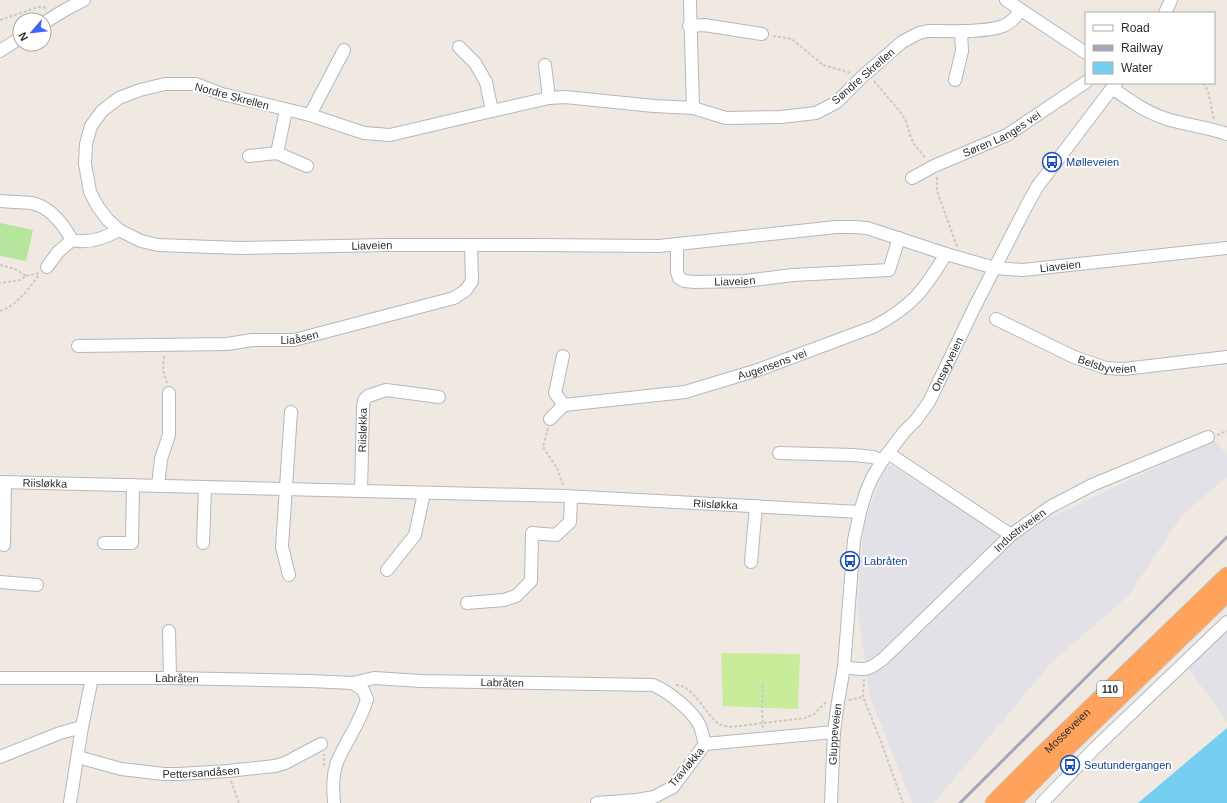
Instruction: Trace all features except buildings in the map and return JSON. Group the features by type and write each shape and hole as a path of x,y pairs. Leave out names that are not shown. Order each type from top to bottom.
{"highway":[{"name":"Mosseveien","path":"994,803 1045,751 1227,576"},
{"name":"Mosseveien","path":"1011,803 1227,593"}],"street":[{"path":"52,18 84,0"},
{"path":"1006,0 1085,52"},
{"path":"1165,12 1171,0"},
{"path":"690,2 689,26 693,108"},
{"name":"Søndre Skrellen","path":"565,97 654,106 693,108 726,118 781,117 816,113 836,102 902,42 919,33 928,31 986,29 1002,26 1015,18 1021,10"},
{"path":"689,26 704,25 762,34"},
{"path":"955,80 962,51 960,31"},
{"path":"0,51 12,43"},
{"path":"459,47 475,63 486,82 492,111"},
{"path":"310,116 344,50"},
{"path":"545,65 549,98"},
{"name":"Søren Langes vei","path":"912,178 934,166 1007,135 1085,83"},
{"name":"Nordre Skrellen","path":"119,230 108,220 98,207 90,192 85,164 86,144 91,126 102,111 119,98 140,90 165,84 196,84 222,94 310,116 364,133 390,135 549,98 565,97"},
{"path":"1114,86 1136,105 1166,119 1227,134"},
{"name":"Onsøyveien","path":"844,667 854,540 860,512 872,478 885,457 929,402 974,308 1026,207 1038,187 1114,86"},
{"path":"277,153 286,110"},
{"path":"249,156 277,153 308,166"},
{"path":"0,201 33,204 50,211 66,229 72,240 80,242 107,236 119,230"},
{"name":"Liaveien","path":"119,230 141,241 158,245 240,248 378,245 659,246 842,227 867,228 946,254 995,268 1023,270 1227,248"},
{"name":"Liaveien","path":"677,244 677,272 679,278 684,281 745,281 793,275 889,270 899,238"},
{"path":"44,270 58,252 72,240"},
{"name":"Liaåsen","path":"78,346 227,344 252,340 294,340 454,298 466,290 472,281 470,245"},
{"name":"Augensens vei","path":"564,405 685,392 758,370 873,327 902,310 914,300 924,288 946,254"},
{"name":"Belsbyveien","path":"996,319 1074,357 1106,368 1124,369 1227,357"},
{"path":"550,419 564,405 555,393 563,356"},
{"name":"Riisløkka","path":"361,491 364,400 368,396 386,390 439,397"},
{"path":"158,486 161,459 169,435 169,393"},
{"path":"289,575 282,547 291,412"},
{"name":"Industriveien","path":"864,670 874,667 883,660 1011,535 1050,506 1092,485 1208,437"},
{"path":"779,453 885,457 1011,535"},
{"name":"Riisløkka","path":"4,545 2,482 568,497 860,512"},
{"path":"104,543 132,543 133,485"},
{"path":"203,543 205,487"},
{"path":"387,570 415,535 424,493"},
{"path":"467,603 504,600 516,596 532,581 532,533 556,535 570,522 568,497"},
{"path":"751,562 756,506"},
{"path":"0,582 37,585"},
{"path":"1042,803 1095,748 1227,622"},
{"path":"169,631 170,678"},
{"path":"844,667 864,670"},
{"name":"Gluppeveien","path":"831,803 834,732 844,667"},
{"name":"Labråten","path":"0,678 170,678 353,682 374,678 421,681 653,685"},
{"path":"70,803 82,727 92,678"},
{"path":"334,803 333,780 338,761 361,719 367,699 363,690 353,682"},
{"name":"Travløkka","path":"653,685 662,689 689,711 700,725 705,744"},
{"path":"0,757 60,733 82,727"},
{"name":"Travløkka","path":"597,803 637,800 654,797 673,786 705,744 834,732"},
{"name":"Pettersandåsen","path":"78,757 121,769 164,774 228,771 275,766 321,744"}],"path":[{"path":"0,20 38,7 53,8 63,11"},
{"path":"762,34 792,39 823,65 872,78 902,114 914,144 924,158 934,166 938,174 937,191 954,241 965,259"},
{"path":"1204,84 1208,91 1215,130"},
{"path":"0,265 15,269 26,276 20,280 0,283"},
{"path":"0,311 9,308 17,302 44,270"},
{"path":"165,345 163,370 169,393"},
{"path":"550,419 543,447 557,468 568,497"},
{"path":"864,670 863,696 903,803"},
{"path":"763,682 762,708 764,738"},
{"path":"674,685 681,685 689,690 720,725 731,727 805,718 814,714 825,702 832,701"},
{"path":"847,700 863,696"},
{"path":"228,771 239,803"}],"shaded area":[{"path":"1216,440 1227,456 1227,477 1182,515 1129,595 1051,663 934,803 912,803 870,697 857,606 864,522 887,463 1007,537"},
{"path":"1227,625 1227,722 1186,665"}],"green space":[{"path":"0,223 33,230 26,261 0,256"},
{"path":"721,653 800,654 798,709 723,706"}],"water":[{"path":"1227,728 1227,803 1138,803"}],"railway":[{"path":"960,803 1227,537"}],"place":[{"name":"Mølleveien","path":"1052,162"},
{"name":"Labråten","path":"850,561"},
{"name":"Seutundergangen","path":"1070,765"}]}
